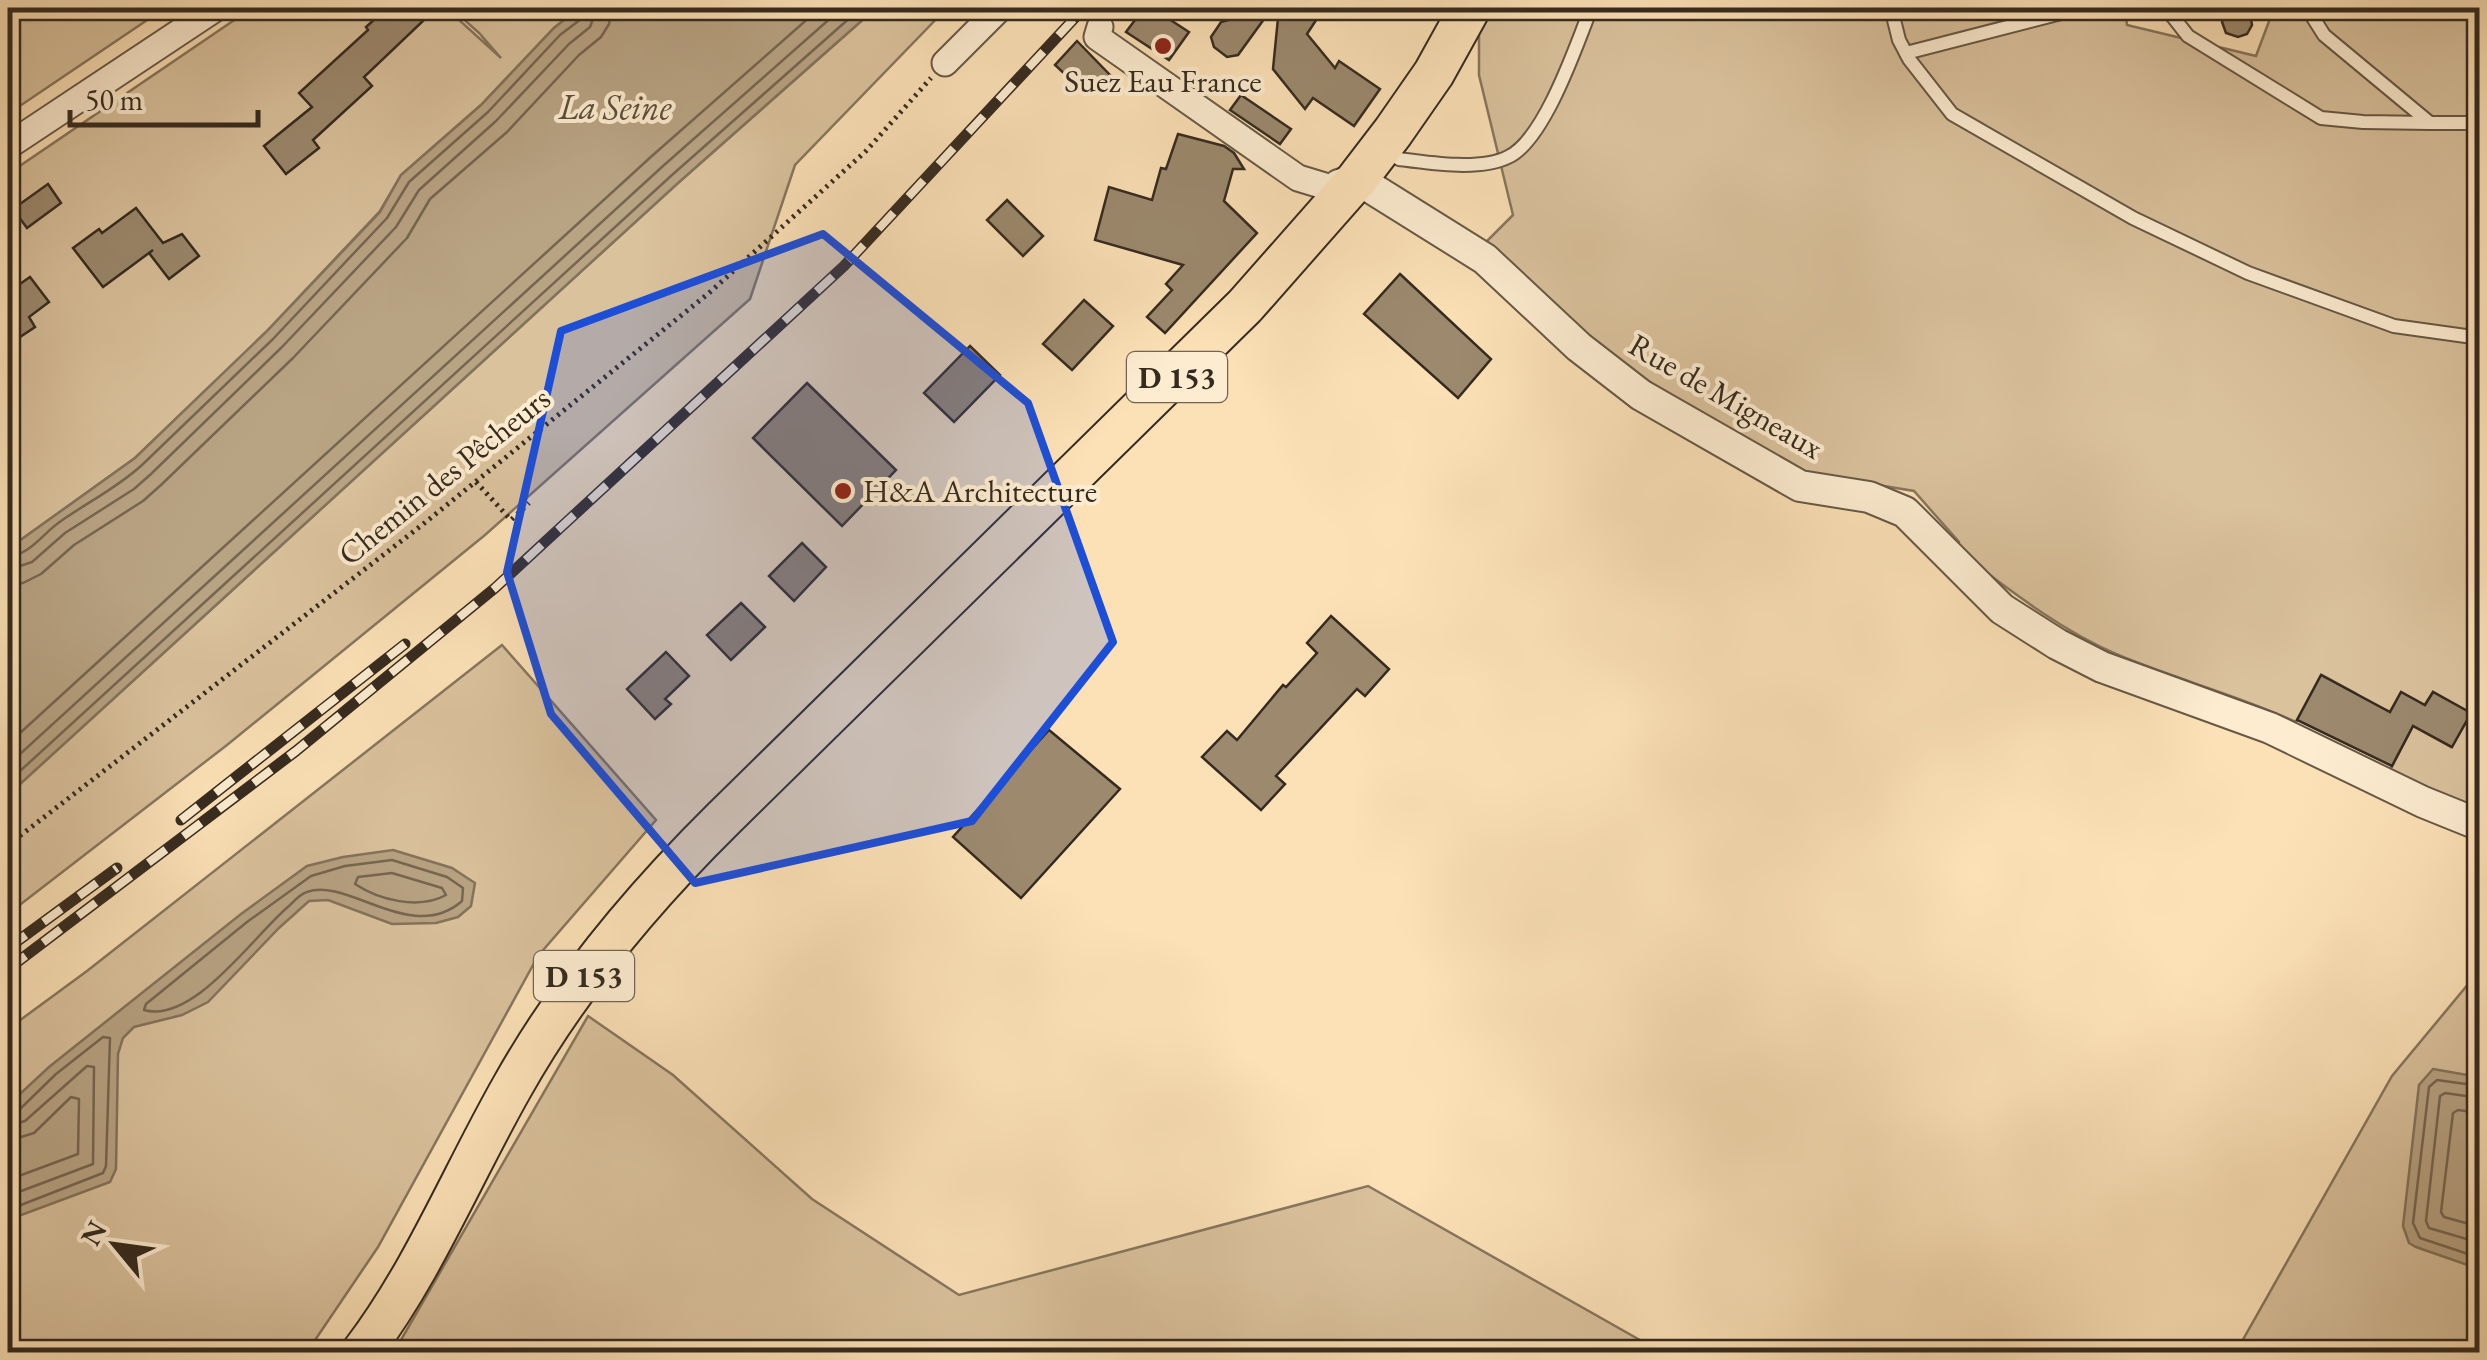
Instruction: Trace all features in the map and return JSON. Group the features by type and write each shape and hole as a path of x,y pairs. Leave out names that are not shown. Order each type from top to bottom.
{"main road":[{"name":"D 153","path":"1344,184 1448,8"},
{"name":"D 153","path":"362,1352 410,1277 513,1085 603,951 680,861 1197,356 1434,73 1470,8"}],"street":[{"path":"8,146 216,8"},
{"path":"944,62 1000,8"},
{"path":"1100,27 1097,37 1298,178 1344,184"},
{"name":"Rue de Migneaux","path":"1344,184 1485,259 1579,347 1641,394 1800,486 1869,497 1905,512 2002,609 2058,644 2102,667 2270,728 2423,802 2480,825"}],"lane":[{"path":"1399,160 1471,165 1510,157 1536,131 1592,8"},
{"path":"1890,8 1906,53 1952,114 2133,218 2248,273 2394,326 2480,338"},
{"path":"1906,53 2082,8"},
{"path":"2166,8 2188,36 2321,118 2480,123"},
{"path":"2307,8 2324,34 2430,122"}],"path":[{"name":"Chemin des Pêcheurs","path":"8,845 476,482 709,293 893,124 944,62"},
{"path":"476,482 511,520 529,503"}],"highlighted area":[{"path":"823,234 1028,403 1113,642 972,821 695,883 551,714 507,572 561,331"}],"shaded area":[{"path":"8,8 165,8 8,114"},
{"path":"252,8 446,8 501,58 451,8 579,8 554,28 481,105 401,175 380,211 266,332 135,458 8,549 8,174"},
{"path":"876,8 945,10 795,165 750,299 485,535 227,745 8,914 8,795 678,183"},
{"path":"1490,8 2125,8 2127,25 2256,56 2274,8 2479,8 2479,811 2390,770 2413,726 2451,747 2471,714 2433,692 2424,706 2401,693 2390,712 2340,724 2355,693 2322,675 2296,722 2116,654 2053,620 1955,549 1959,542 1914,491 1793,471 1621,364 1485,243 1513,215 1479,75 1479,26"},
{"path":"502,645 656,820 538,956 378,1247 307,1352 8,1352 8,1029"},
{"path":"2479,971 2479,1352 2236,1352 2392,1076"},
{"path":"588,1016 673,1075 812,1199 959,1295 1368,1186 1661,1352 394,1352"}],"water":[{"name":"La Seine","path":"579,8 876,8 678,183 8,795 8,549 135,458 266,332 380,212 401,175 481,105 554,28"},
{"path":"393,850 452,868 475,883 471,906 458,917 436,923 392,924 328,900 309,901 208,1002 182,1015 134,1027 123,1038 118,1054 116,1169 110,1182 8,1220 8,1105 49,1067 307,866"},
{"path":"2433,1069 2479,1077 2479,1269 2416,1247 2409,1243 2403,1226 2419,1085"}],"building":[{"path":"387,8 412,8 424,20 364,77 372,86 313,140 319,148 286,174 264,146 312,107 299,93"},
{"name":"Suez Eau France","path":"1144,8 1152,8 1189,32 1169,60 1126,32"},
{"path":"1245,8 1272,8 1238,55 1227,57 1214,47 1211,37 1221,22 1237,18"},
{"path":"1279,8 1324,8 1307,34 1335,68 1339,61 1380,89 1354,126 1313,98 1305,109 1273,69"},
{"path":"2226,8 2242,8 2250,13 2252,25 2247,34 2238,37 2226,33 2222,22"},
{"path":"1077,41 1112,77 1099,92 1077,73 1071,80 1055,65"},
{"path":"1241,95 1291,129 1280,144 1230,110"},
{"path":"1178,134 1224,146 1234,153 1244,169 1233,169 1224,201 1257,233 1165,333 1147,317 1172,290 1166,284 1183,265 1095,240 1109,187 1152,200 1161,168 1166,169"},
{"path":"48,184 61,203 27,228 13,209"},
{"path":"1007,200 1043,236 1023,256 987,220"},
{"path":"136,208 163,243 182,234 199,256 169,279 149,253 153,250 103,287 73,248"},
{"path":"1400,274 1491,359 1458,398 1364,314"},
{"path":"30,277 49,302 29,317 35,327 8,345 8,287 10,291"},
{"path":"1084,300 1113,326 1072,370 1043,344"},
{"path":"970,346 1000,375 954,422 924,393"},
{"path":"807,383 896,470 842,526 753,438"},
{"path":"802,543 826,567 794,601 769,576"},
{"path":"741,603 765,627 731,660 707,635"},
{"path":"1331,616 1389,669 1365,696 1357,689 1276,776 1285,784 1261,810 1202,757 1227,731 1237,740 1283,685 1286,687 1317,653 1307,643"},
{"path":"666,652 689,676 665,699 671,704 655,719 627,689"},
{"path":"2321,675 2390,712 2401,692 2425,705 2433,692 2471,713 2452,747 2413,726 2392,766 2297,720"},
{"path":"1049,730 1120,789 1021,898 953,837"}],"railway":[{"path":"8,969 296,751 495,588 844,266 1084,8"},
{"path":"181,820 405,644"},
{"path":"8,948 117,868"}],"place":[{"name":"Suez Eau France","path":"1163,46"},
{"name":"H&A Architecture","path":"843,491"}]}
